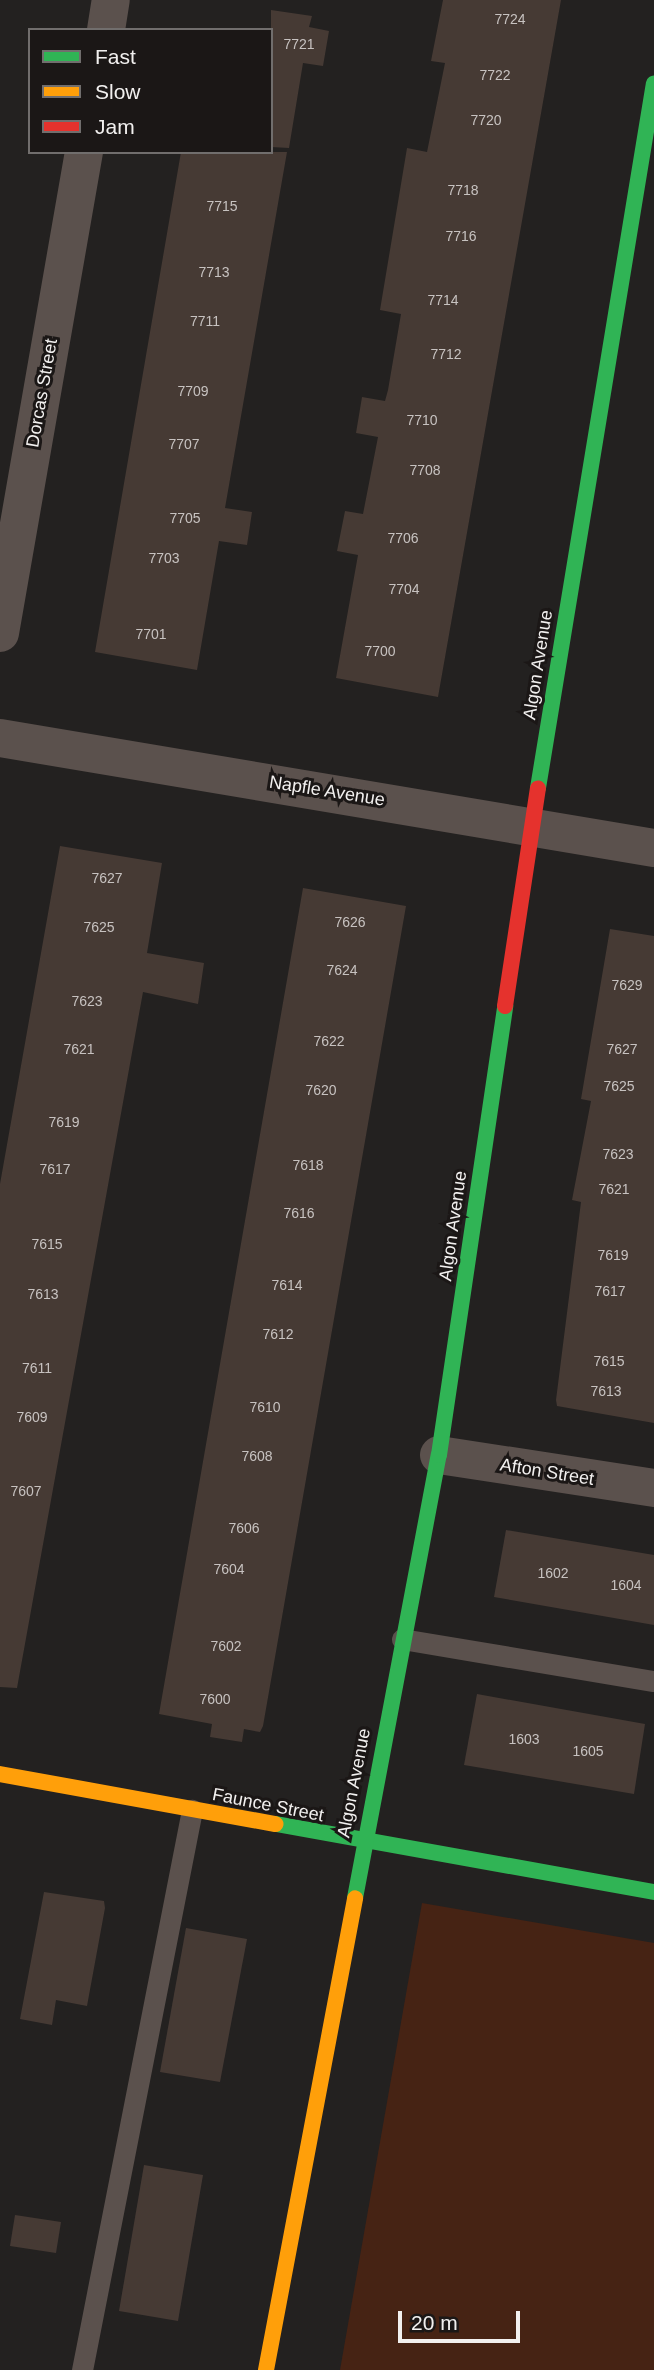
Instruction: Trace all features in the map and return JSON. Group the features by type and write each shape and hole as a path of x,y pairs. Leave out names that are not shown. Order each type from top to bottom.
{"street":[{"path":"106,28 111,0"},
{"name":"Algon Avenue","path":"266,2370 362,1843 439,1455 532,825 654,83"},
{"name":"Dorcas Street","path":"0,633 84,154"},
{"name":"Napfle Avenue","path":"0,738 532,825 654,848"},
{"name":"Afton Street","path":"439,1455 654,1488"},
{"name":"Faunce Street","path":"0,1774 362,1843 654,1892"}],"lane":[{"path":"402,1639 654,1681"},
{"path":"82,2370 192,1810"}],"shaded area":[{"path":"422,1903 654,1943 654,2370 340,2370"}],"building":[{"path":"443,0 561,0 438,697 336,678 358,555 337,551 345,511 363,514 378,437 356,433 362,397 385,401 388,390 401,314 380,310 407,148 427,152 445,63 431,61"},
{"path":"271,10 312,16 309,27 329,31 323,66 303,63 289,148 273,147"},
{"path":"287,152 225,508 252,512 247,545 219,541 197,670 95,652 181,154"},
{"path":"60,846 162,863 147,953 204,963 198,1004 143,992 17,1688 0,1687 0,1184"},
{"path":"303,888 406,906 263,1726 260,1732 244,1729 242,1742 210,1737 212,1724 159,1714"},
{"path":"610,929 654,936 654,1423 557,1406 556,1400 581,1202 572,1200 591,1101 581,1099"},
{"path":"506,1530 654,1555 654,1625 494,1597"},
{"path":"477,1694 645,1724 634,1794 464,1765"},
{"path":"44,1892 104,1901 105,1908 87,2006 56,2000 52,2025 20,2019"},
{"path":"186,1928 247,1939 220,2082 160,2072"},
{"path":"144,2165 203,2175 178,2321 119,2311"},
{"path":"15,2215 61,2222 56,2253 10,2246"}],"traffic: fast":[{"path":"538,788 654,83"},
{"path":"355,1898 439,1455 505,1006"},
{"path":"276,1824 654,1892"}],"traffic: slow":[{"path":"0,1774 276,1824"},
{"path":"266,2370 355,1898"}],"traffic: jam":[{"path":"505,1006 538,788"}]}
